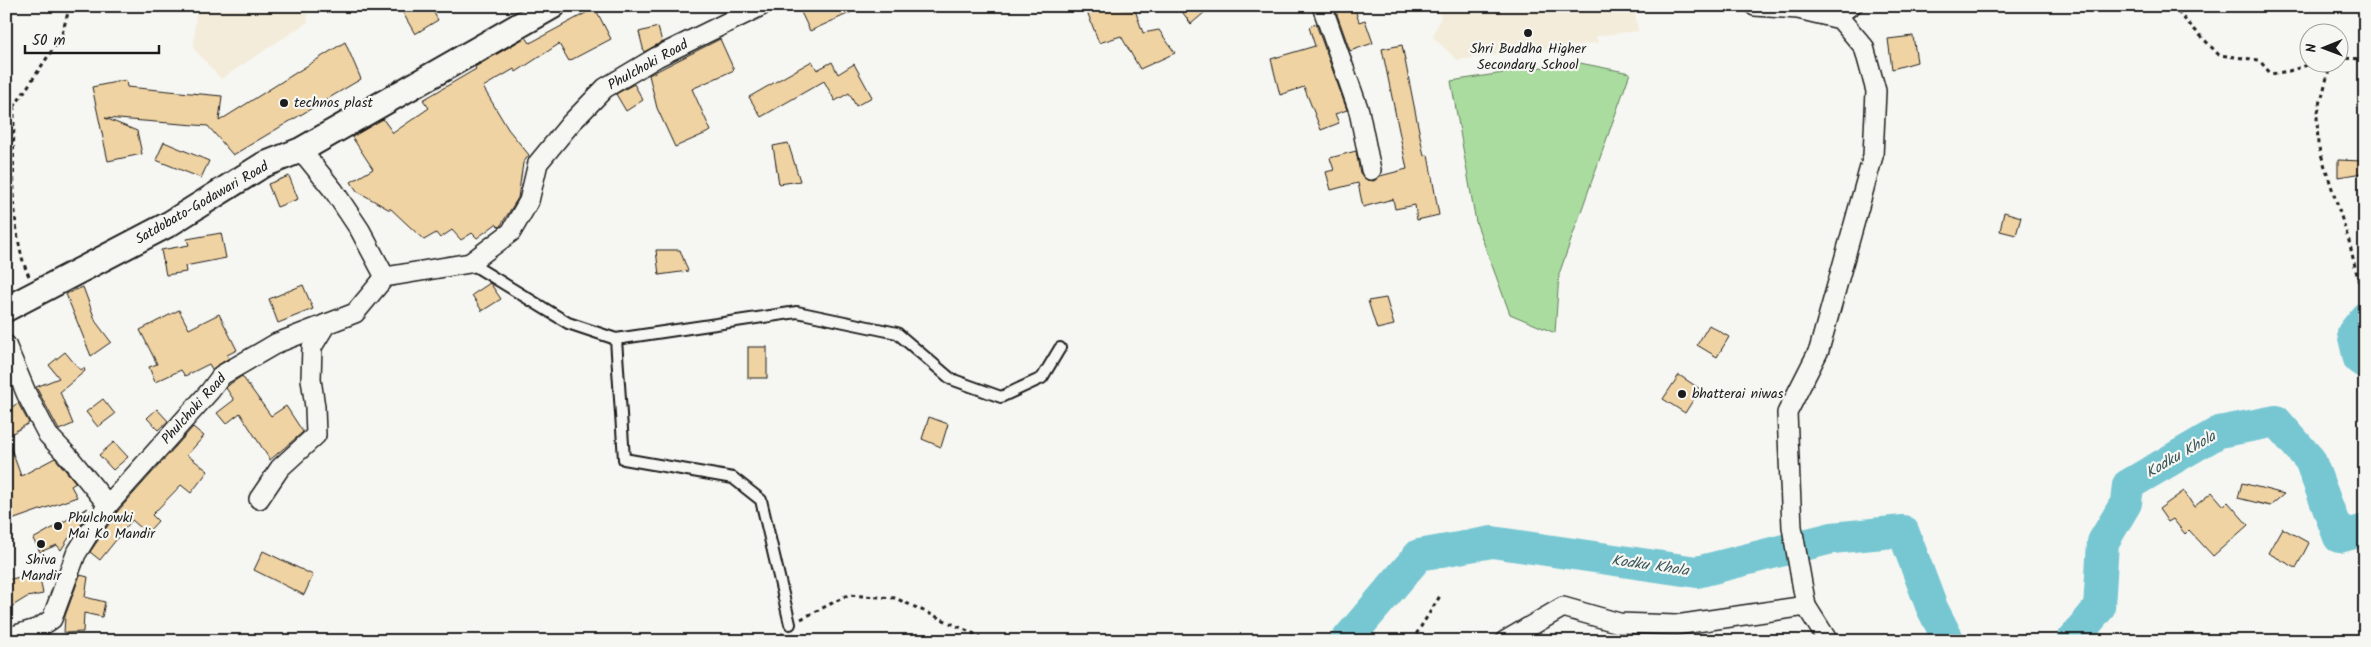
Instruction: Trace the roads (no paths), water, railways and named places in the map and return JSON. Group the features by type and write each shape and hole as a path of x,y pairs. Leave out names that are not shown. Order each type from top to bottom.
{"street":[{"name":"Satdobato-Godawari Road","path":"6,309 169,224 263,166 301,150 553,6"},
{"name":"Phulchoki Road","path":"6,638 39,634 52,619 76,554 108,505 210,391 222,375 277,343 355,313 385,277 470,263 511,232 529,201 538,163 571,123 605,88 657,57 761,6"},
{"path":"1322,6 1359,111 1371,170"},
{"path":"1755,6 1798,9 1840,19 1864,48 1876,91 1874,156 1819,350 1787,413 1792,528 1806,606 1828,641"},
{"path":"301,150 334,191 385,277"},
{"path":"259,499 280,468 316,436 311,379 312,347 326,324"},
{"path":"6,345 27,394 48,435 69,457 108,505"},
{"path":"1505,641 1563,607 1619,623 1676,625 1806,606"}],"lane":[{"path":"1840,19 1857,6"},
{"path":"470,263 568,322 616,339 797,312 897,333 951,379 1001,397 1042,378 1060,348"},
{"path":"616,339 624,459 733,478 761,500 790,624"}],"waterway":[{"name":"Kodku Khola","path":"2365,318 2353,333 2359,359 2365,363"},
{"name":"Kodku Khola","path":"2072,641 2099,608 2103,542 2126,503 2128,485 2219,432 2276,421 2310,460 2339,537 2365,530"},
{"name":"Kodku Khola","path":"1346,641 1419,555 1492,542 1697,572 1832,538 1903,531 1932,608 1949,641"}],"place":[{"name":"Shri Buddha Higher Secondary School","path":"1528,33"},
{"name":"technos plast","path":"284,103"},
{"name":"bhatterai niwas","path":"1682,394"},
{"name":"Phulchowki Mai Ko Mandir","path":"58,526"},
{"name":"Shiva Mandir","path":"41,544"}]}
